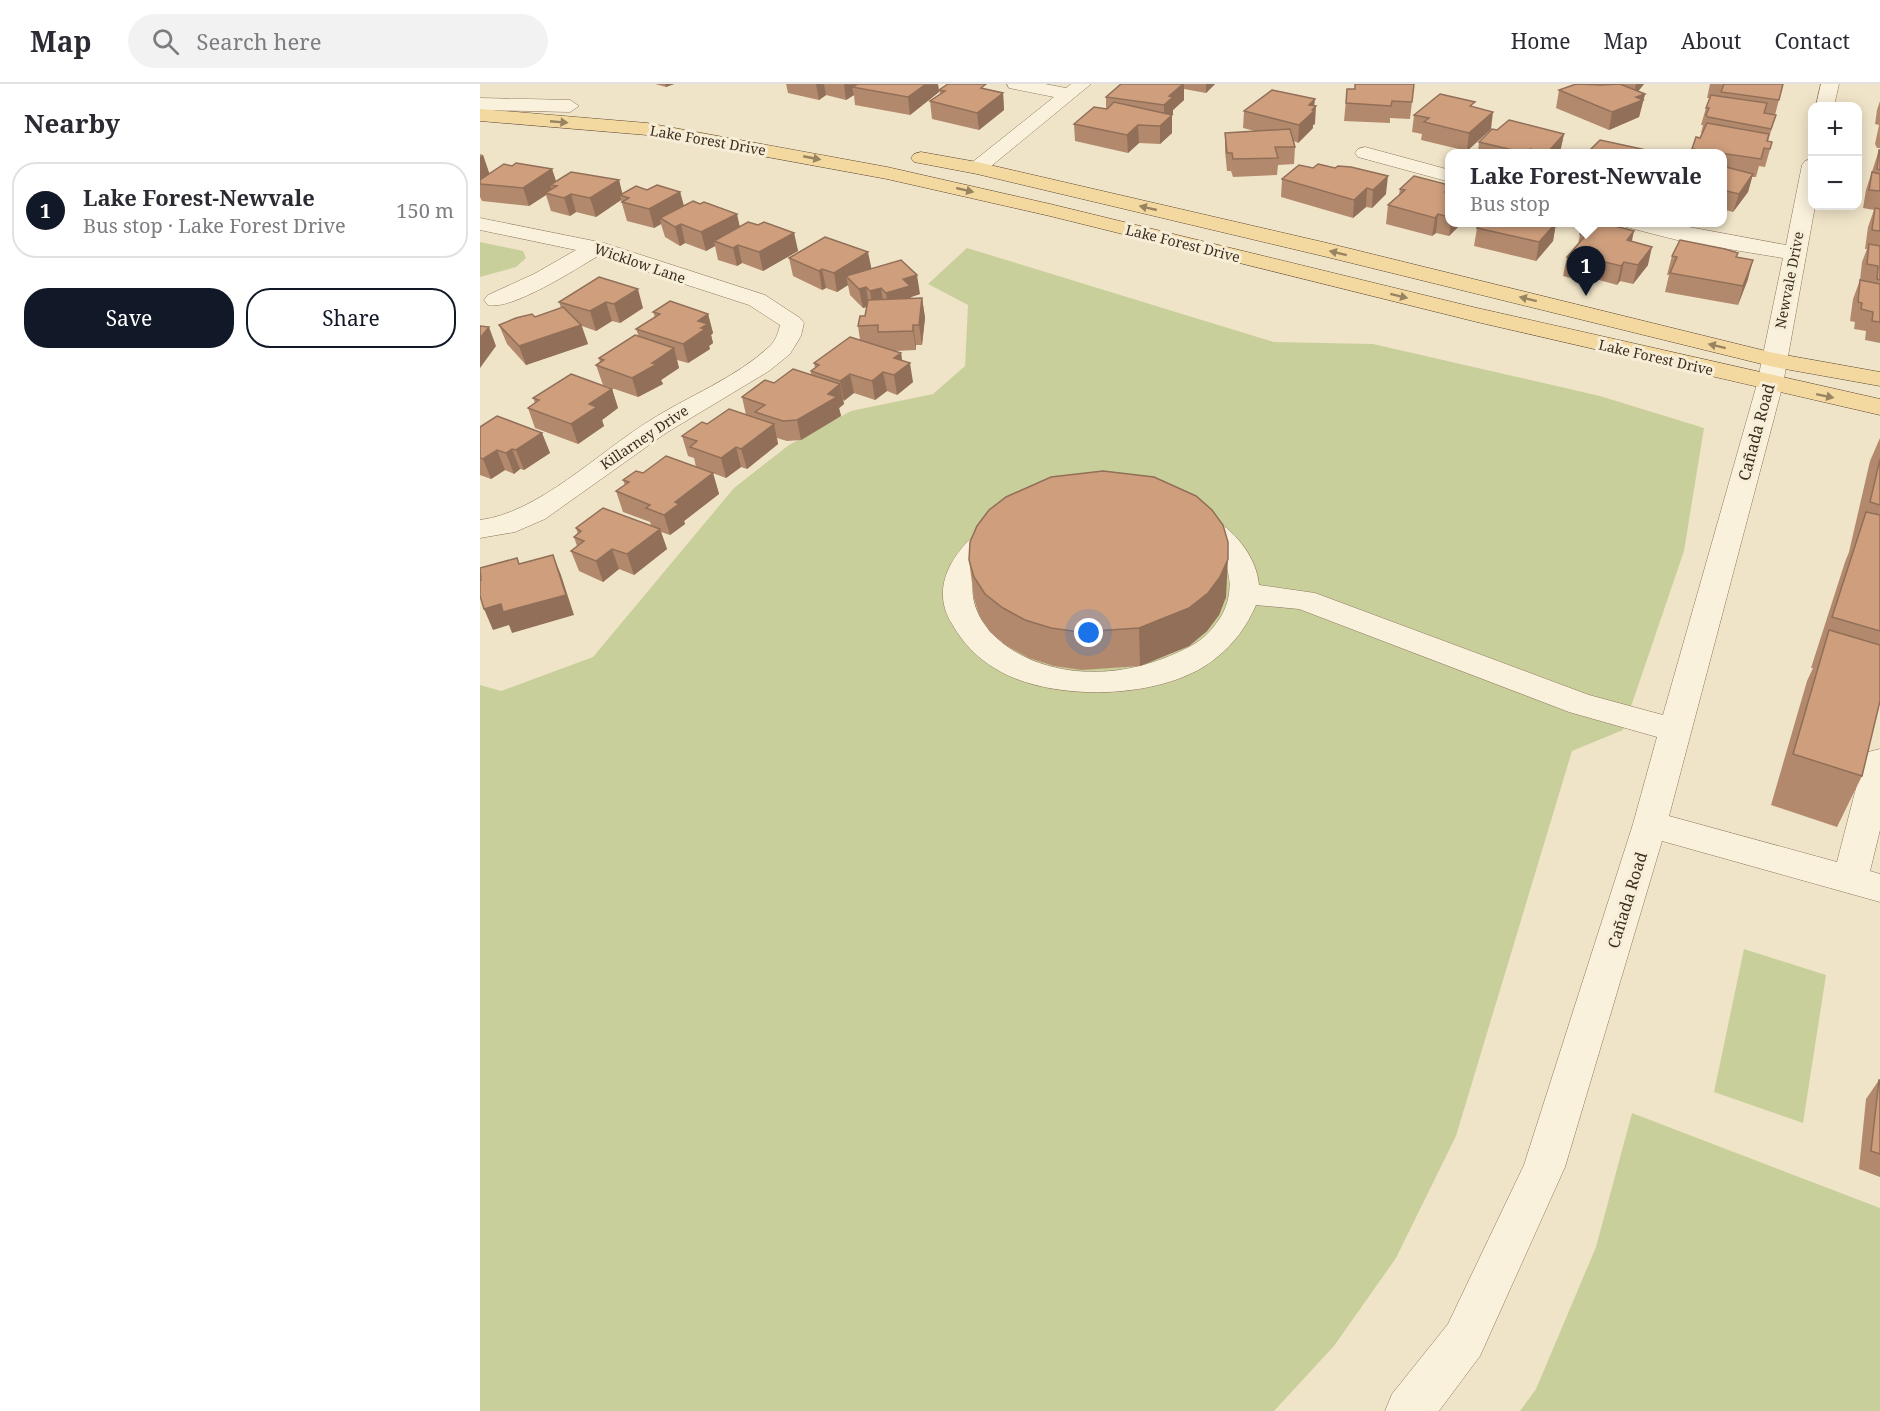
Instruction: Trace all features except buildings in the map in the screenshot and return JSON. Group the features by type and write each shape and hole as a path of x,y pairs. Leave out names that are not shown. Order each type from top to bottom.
{"main road":[{"name":"Lake Forest Drive","path":"480,98 570,106 777,132"},
{"name":"Lake Forest Drive","path":"480,115 647,129 891,163 977,168 1327,250 1772,372 1880,407"},
{"name":"Lake Forest Drive","path":"891,163 1050,210 1772,372 1880,379"},
{"path":"977,168 1039,197 1050,210"}],"street":[{"path":"1016,84 1075,89"},
{"path":"1826,102 1830,84"},
{"path":"977,168 1075,89"},
{"path":"480,104 570,106"},
{"path":"1365,153 1445,175"},
{"name":"Newvale Drive","path":"1772,372 1808,185"},
{"name":"Wicklow Lane","path":"480,224 596,248 757,300 792,323"},
{"path":"1654,227 1685,235 1794,253"},
{"path":"496,300 542,279 596,248"},
{"name":"Killarney Drive","path":"480,529 505,526 535,513 657,427 760,366 781,349 789,336 792,323"},
{"name":"Cañada Road","path":"1409,1411 1464,1340 1544,1167 1650,824 1772,372"},
{"path":"1102,498 1149,503 1175,510 1206,525 1228,545 1242,568 1245,594 1235,621 1214,645 1183,664 1144,677 1100,682 1057,679 1010,663 987,649 966,626 957,600 960,573 974,549 998,528 1029,512 1064,502 1102,498"},
{"path":"1245,594 1304,600 1580,704 1675,730"},
{"path":"1650,824 1865,884 1880,761"}],"green space":[{"path":"480,242 523,251 526,258 516,267 480,277"},
{"path":"967,248 1274,342 1373,344 1600,396 1704,428 1684,551 1623,730 1572,751 1456,1136 1396,1258 1334,1346 1274,1411 480,1411 480,685 501,691 593,657 734,488 789,445 851,411 933,394 965,366 968,305 928,284"},
{"path":"1744,949 1826,975 1803,1123 1714,1092"},
{"path":"1632,1113 1880,1208 1880,1411 1520,1411 1536,1389 1596,1247"}],"place":[{"name":"Lake Forest-Newvale","path":"1586,296"}]}
